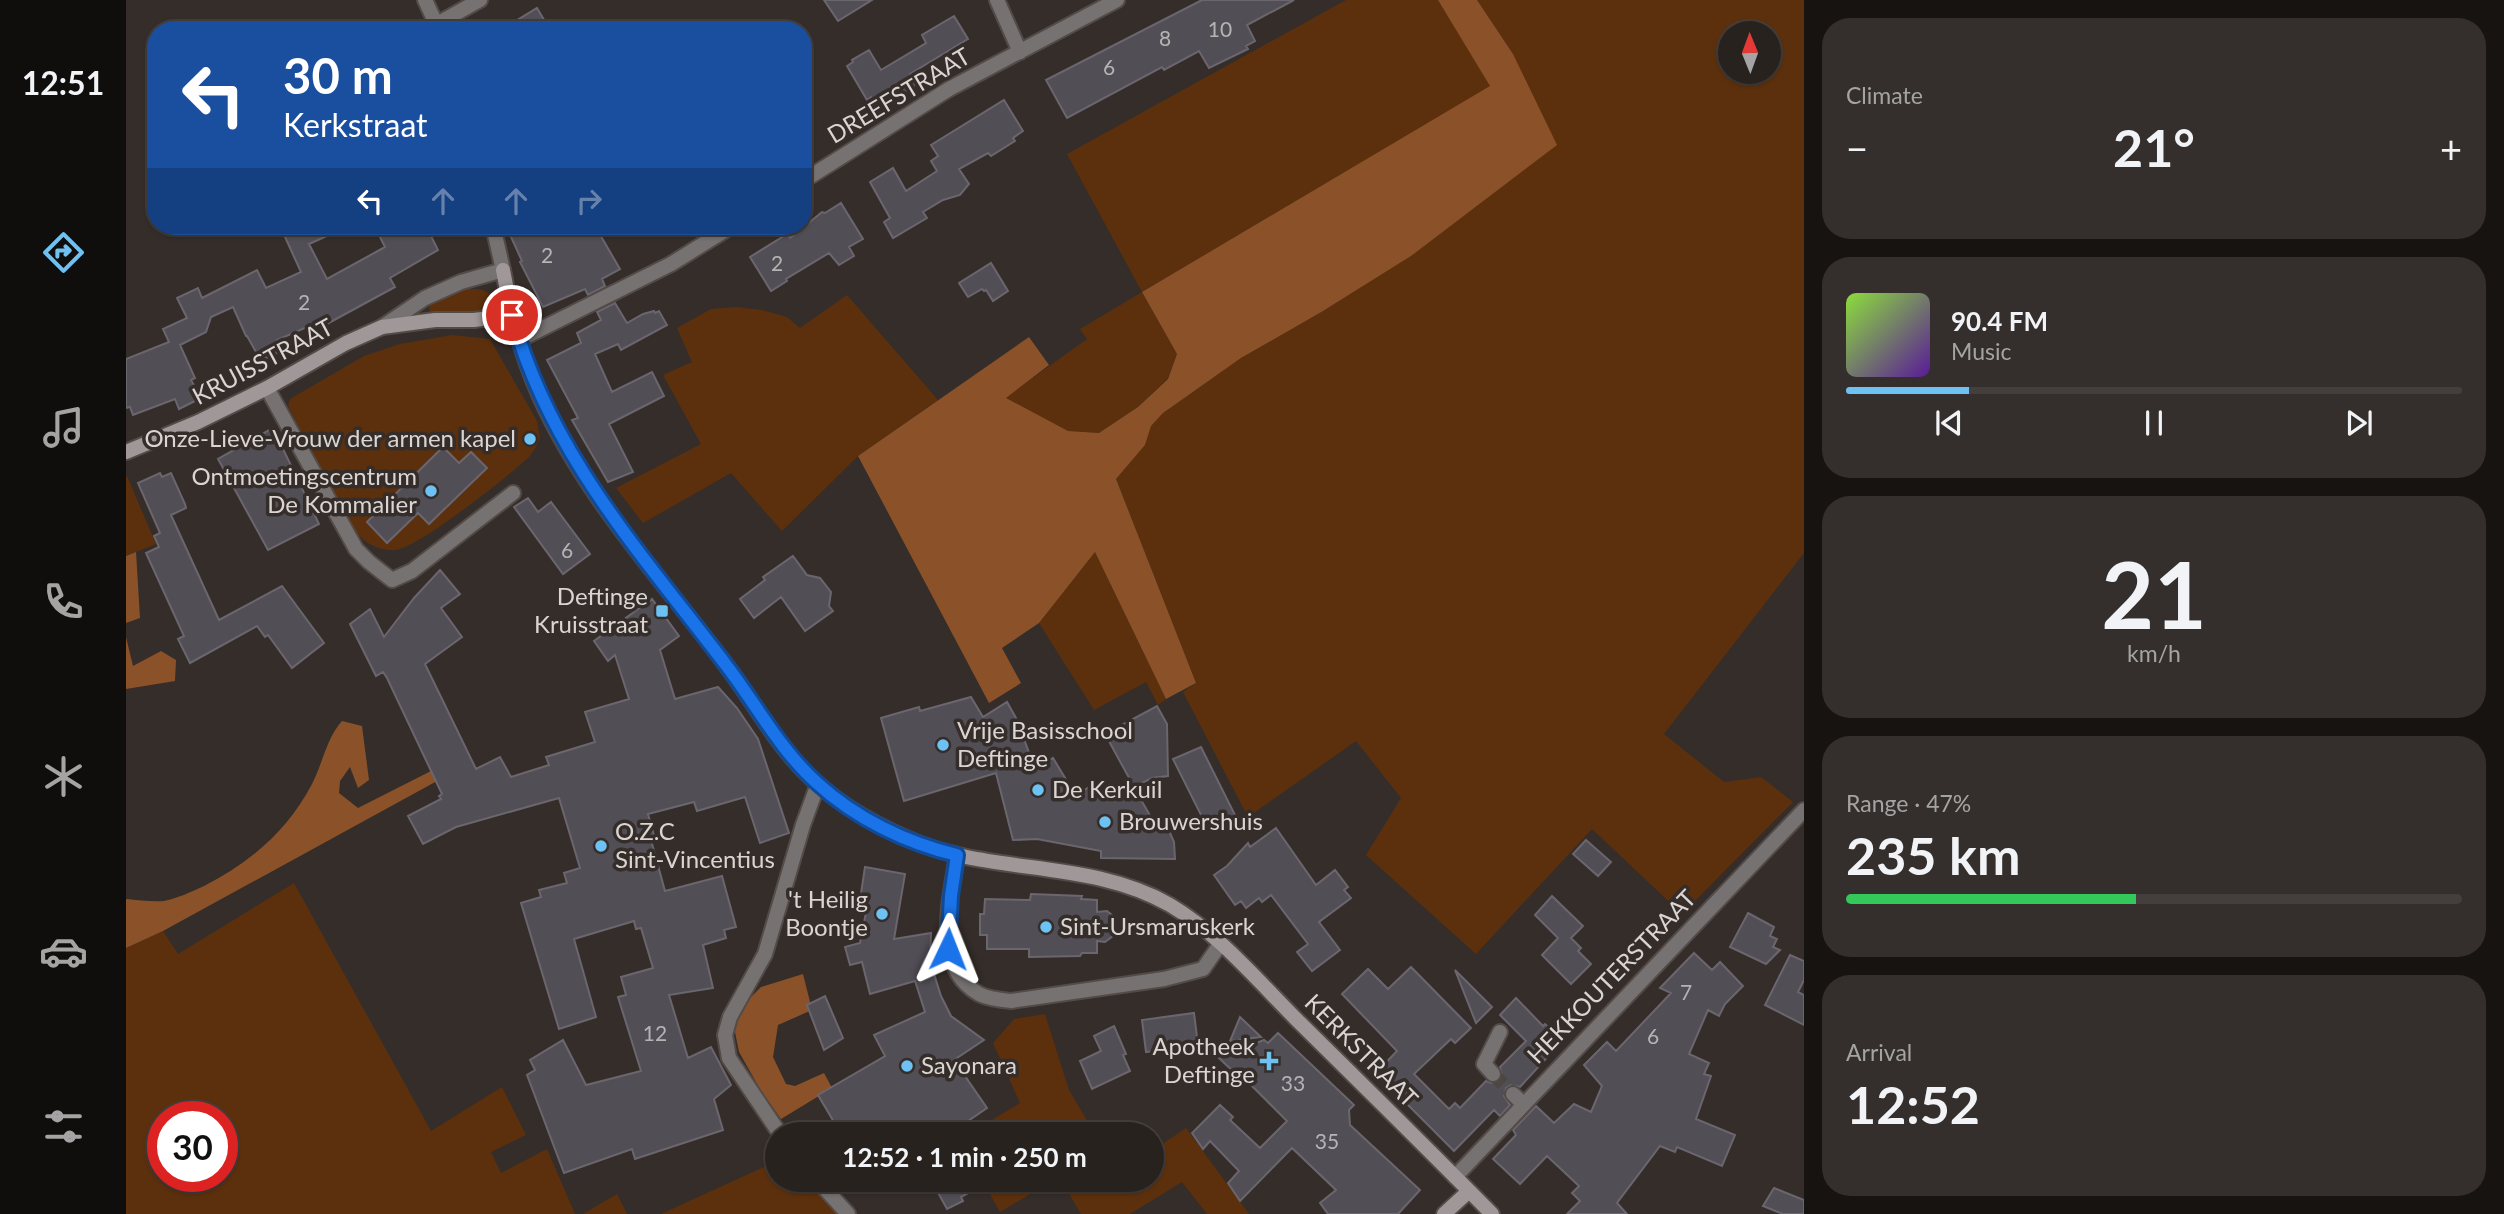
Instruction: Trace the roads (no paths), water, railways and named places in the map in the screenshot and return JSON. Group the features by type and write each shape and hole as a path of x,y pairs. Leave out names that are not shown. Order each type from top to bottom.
{"street":[{"path":"425,0 435,21"},
{"path":"447,21 480,0"},
{"path":"997,0 1020,51"},
{"name":"DREEFSTRAAT","path":"812,175 949,89 1117,0"},
{"path":"495,235 503,270"},
{"path":"519,340 671,264 718,235"},
{"name":"KERKSTRAAT","path":"503,270 519,340 539,395 588,484 745,689 786,750 818,784 874,823 919,844 957,855 1077,873 1114,882 1169,905 1221,943 1492,1214"},
{"name":"KRUISSTRAAT","path":"126,452 198,422 267,388 346,343 382,327 425,298 461,282 503,270"},
{"name":"KRUISSTRAAT","path":"382,327 512,315"},
{"path":"267,388 356,548 392,580 412,571 513,493"},
{"path":"772,1122 729,1058 725,1035 730,1017 765,954 803,825 818,784"},
{"name":"HEKKOUTERSTRAAT","path":"1455,1177 1518,1099 1804,810"},
{"path":"957,855 948,949 961,978 978,993 991,998 1011,1001 1164,979 1203,969 1221,943"},
{"path":"1493,1074 1484,1064 1500,1032"},
{"path":"1444,1214 1469,1191"},
{"path":"828,1192 848,1214"}],"tunnel":[{"path":"1493,1074 1513,1094"}],"place":[{"name":"Onze-Lieve-Vrouw der armen kapel","path":"530,439"},
{"name":"Ontmoetingscentrum De Kommalier","path":"431,491"},
{"name":"Deftinge Kruisstraat","path":"662,611"},
{"name":"Vrije Basisschool Deftinge","path":"943,745"},
{"name":"De Kerkuil","path":"1038,790"},
{"name":"Brouwershuis","path":"1105,822"},
{"name":"O.Z.C Sint-Vincentius","path":"601,846"},
{"name":"'t Heilig Boontje","path":"882,914"},
{"name":"Sint-Ursmaruskerk","path":"1046,927"},
{"name":"Apotheek Deftinge","path":"1269,1061"},
{"name":"Sayonara","path":"907,1066"}]}
